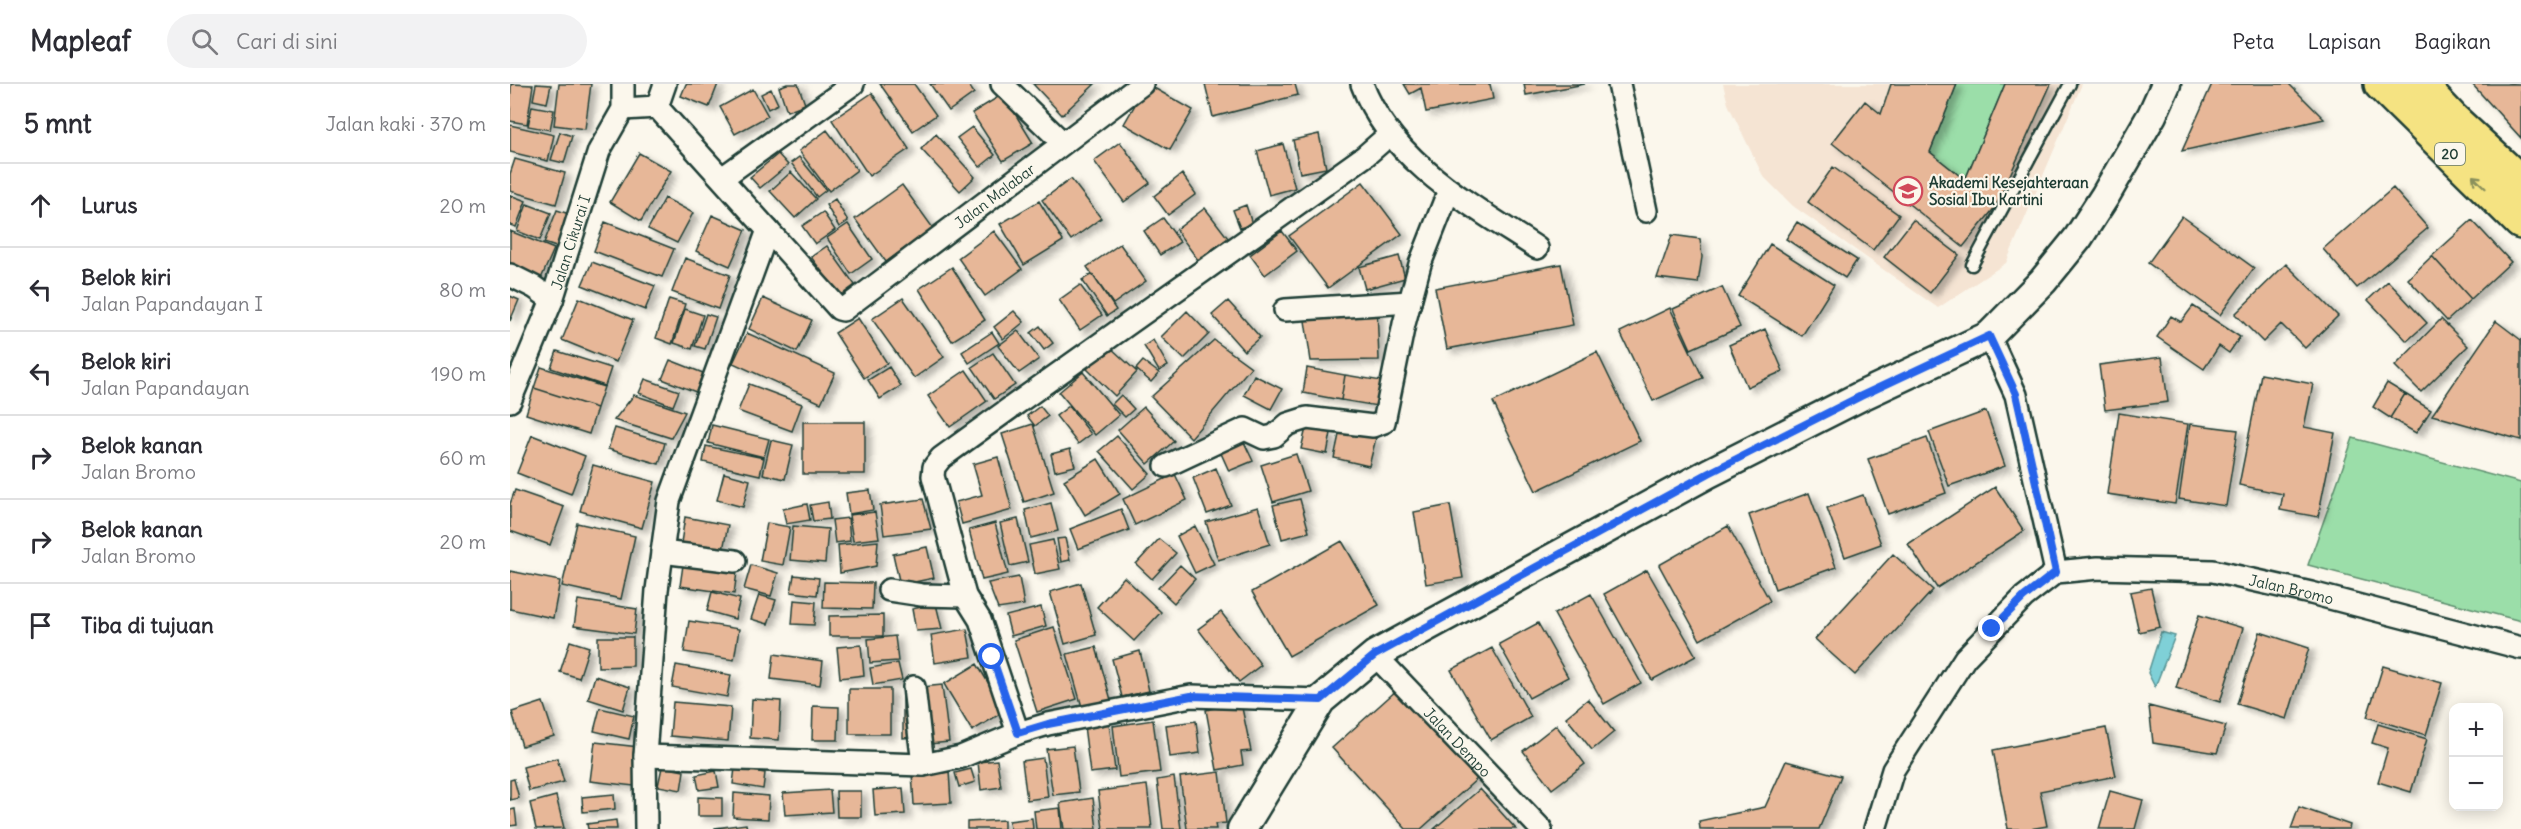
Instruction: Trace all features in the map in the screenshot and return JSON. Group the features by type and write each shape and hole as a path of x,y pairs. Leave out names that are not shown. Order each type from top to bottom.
{"highway":[{"name":"20","path":"2381,84 2521,222"},
{"name":"20","path":"2419,84 2453,120 2521,183"}],"main road":[{"path":"1242,829 1321,700 1375,655 1709,473 1861,396 1989,336 2043,281 2078,238 2152,115 2165,85"}],"street":[{"path":"623,84 624,109 657,107"},
{"path":"657,107 665,84"},
{"path":"722,178 853,84"},
{"path":"1002,84 1062,142"},
{"name":"Jalan Malabar","path":"768,230 839,309 849,308 1062,142 1142,84"},
{"path":"1362,84 1389,135 1449,190 1537,248"},
{"path":"1619,84 1646,211"},
{"path":"646,829 645,756 657,590 669,501 768,230 657,107"},
{"name":"Jalan Cikurai I","path":"510,401 552,300 599,151 624,109"},
{"path":"1018,733 980,620 965,596 933,477 934,467 940,458 1118,329 1356,162 1389,135"},
{"path":"1166,466 1245,429 1264,438 1274,436 1288,424 1307,418 1373,426 1381,424 1388,405 1420,264 1449,190"},
{"path":"510,275 534,287 552,300"},
{"path":"1285,310 1410,302"},
{"path":"1875,829 1893,770 1965,658 2024,597 2056,572 2016,394 1989,336"},
{"path":"662,552 735,561"},
{"name":"Jalan Bromo","path":"2056,572 2098,568 2213,571 2310,593 2521,648"},
{"path":"889,590 922,595 965,596"},
{"name":"Jalan Dempo","path":"1375,655 1542,829"},
{"path":"915,687 923,765"},
{"path":"645,756 923,765 961,757 1018,733 1048,724 1191,696 1321,700"}],"lane":[{"path":"1972,265 2070,84"}],"shaded area":[{"name":"Akademi Kesejahteraan Sosial Ibu Kartini","path":"1723,84 2082,84 2006,263 1938,308 1793,206 1763,176 1728,104"}],"green space":[{"path":"1957,84 2005,84 1965,180 1930,152"},
{"path":"2353,438 2521,483 2521,621 2308,565"}],"water":[{"path":"2161,632 2175,636 2155,687 2148,673"}],"building":[{"path":"511,84 533,85 527,124 510,121"},
{"path":"536,84 551,85 547,103 533,100"},
{"path":"559,84 591,84 585,129 554,125"},
{"path":"686,84 718,84 709,107 681,96"},
{"path":"798,84 805,104 787,111 779,87"},
{"path":"880,84 914,84 936,115 913,131"},
{"path":"930,84 968,84 974,93 949,111"},
{"path":"1033,84 1095,84 1062,115"},
{"path":"1147,84 1193,110 1170,150 1124,124"},
{"path":"1205,84 1295,84 1298,95 1213,117"},
{"path":"1404,84 1490,84 1493,99 1426,112 1421,88 1410,94"},
{"path":"1524,84 1585,84 1526,95"},
{"path":"1891,84 1957,84 1930,152 1965,180 2005,84 2051,84 1996,206 1963,247 1832,143 1865,101 1881,114"},
{"path":"2212,84 2289,84 2324,119 2182,151"},
{"path":"2472,84 2521,84 2521,138"},
{"path":"753,89 768,116 735,134 720,107"},
{"path":"771,89 778,104 768,109 761,94"},
{"path":"872,93 909,149 869,176 832,120"},
{"path":"1003,94 1033,143 1003,161 972,113"},
{"path":"532,106 554,110 550,130 528,126"},
{"path":"510,125 554,135 548,161 510,152"},
{"path":"972,127 995,155 980,167 957,138"},
{"path":"827,130 857,170 829,191 799,151"},
{"path":"560,132 572,136 564,163 551,160"},
{"path":"936,134 975,177 960,191 921,149"},
{"path":"1319,134 1326,168 1300,173 1293,140"},
{"path":"1120,142 1150,183 1124,202 1094,161"},
{"path":"1283,144 1295,188 1269,195 1257,151"},
{"path":"639,153 671,171 641,221 610,202"},
{"path":"778,154 788,165 760,188 750,177"},
{"path":"799,157 826,190 817,197 791,163"},
{"path":"515,159 565,173 556,204 510,191 510,174"},
{"path":"1833,167 1899,215 1873,250 1808,202"},
{"path":"791,172 816,199 795,218 770,191"},
{"path":"1182,174 1196,194 1168,215 1154,196"},
{"path":"1071,179 1101,218 1071,240 1042,200"},
{"path":"1363,182 1402,234 1328,288 1289,236"},
{"path":"902,185 933,228 886,262 855,219"},
{"path":"2393,188 2428,228 2357,288 2323,249"},
{"path":"510,195 526,201 516,227 510,225"},
{"path":"665,198 693,213 677,243 648,229"},
{"path":"835,199 848,221 839,227 826,205"},
{"path":"1039,201 1063,241 1024,265 1000,224"},
{"path":"527,204 551,213 540,240 517,231"},
{"path":"1246,205 1252,224 1240,228 1233,210"},
{"path":"1205,208 1228,238 1198,260 1176,230"},
{"path":"557,210 572,215 559,248 544,243"},
{"path":"823,212 835,230 815,244 802,226"},
{"path":"712,215 746,230 730,266 696,251"},
{"path":"2182,216 2254,268 2220,315 2148,263"},
{"path":"1163,218 1180,242 1160,255 1144,231"},
{"path":"1913,220 1959,255 1930,293 1884,257"},
{"path":"2472,220 2511,262 2471,299 2432,256"},
{"path":"605,222 674,249 662,277 594,251"},
{"path":"1797,222 1857,260 1845,278 1786,239"},
{"path":"848,224 872,259 851,274 827,238"},
{"path":"510,231 554,249 540,281 510,268"},
{"path":"994,231 1022,269 985,296 958,258"},
{"path":"1282,231 1297,251 1265,275 1250,255"},
{"path":"1672,235 1700,239 1702,257 1698,283 1657,278"},
{"path":"1120,244 1146,281 1113,304 1087,267"},
{"path":"1770,244 1834,285 1802,336 1738,296"},
{"path":"827,246 855,285 840,296 811,257"},
{"path":"1399,256 1405,278 1365,289 1359,267"},
{"path":"2432,256 2471,299 2447,321 2408,279"},
{"path":"685,258 730,275 718,309 672,292"},
{"path":"592,262 655,286 645,310 582,285"},
{"path":"1561,264 1573,325 1447,349 1435,288"},
{"path":"2286,264 2338,316 2305,348 2281,324 2263,342 2235,314"},
{"path":"952,267 985,320 952,341 919,289"},
{"path":"1092,274 1116,310 1107,316 1082,280"},
{"path":"2388,281 2427,323 2407,341 2368,300"},
{"path":"1080,285 1102,315 1080,330 1059,300"},
{"path":"1722,287 1740,327 1691,349 1673,309"},
{"path":"510,296 519,300 510,321"},
{"path":"579,298 633,320 616,362 562,340"},
{"path":"763,298 812,320 797,352 749,329"},
{"path":"903,298 944,357 914,378 872,319"},
{"path":"669,299 685,304 672,344 656,338"},
{"path":"1228,301 1260,337 1244,351 1212,315"},
{"path":"1377,306 1379,360 1311,361 1304,314"},
{"path":"2193,306 2240,337 2229,353 2219,346 2204,369 2157,337 2171,316 2181,322"},
{"path":"1670,308 1703,378 1653,401 1620,332"},
{"path":"685,309 703,315 692,349 674,343"},
{"path":"1014,311 1024,322 1003,339 994,327"},
{"path":"1187,311 1209,334 1184,359 1161,337"},
{"path":"706,314 716,317 705,349 695,346"},
{"path":"858,318 887,363 864,378 835,333"},
{"path":"2441,319 2468,346 2421,392 2395,366"},
{"path":"2496,321 2521,340 2521,440 2432,415"},
{"path":"1040,326 1053,343 1044,350 1031,333"},
{"path":"1765,329 1783,371 1747,387 1729,345"},
{"path":"1018,331 1039,359 1019,373 998,346"},
{"path":"992,332 999,343 969,363 962,352"},
{"path":"747,333 835,373 821,403 733,363"},
{"path":"1153,340 1168,366 1159,371 1144,346"},
{"path":"1214,340 1251,367 1191,438 1151,397"},
{"path":"1109,346 1137,372 1115,396 1087,369"},
{"path":"557,351 611,368 605,386 551,368"},
{"path":"1597,352 1640,441 1536,491 1493,402"},
{"path":"993,353 1015,385 994,399 972,367"},
{"path":"2162,357 2168,402 2105,410 2099,365"},
{"path":"670,360 703,373 696,392 662,379"},
{"path":"1143,361 1159,373 1151,382 1136,369"},
{"path":"541,367 604,387 597,408 534,388"},
{"path":"889,367 901,386 880,399 868,380"},
{"path":"1307,368 1345,375 1341,400 1303,393"},
{"path":"966,370 987,401 950,427 928,396"},
{"path":"1083,372 1119,415 1095,435 1059,392"},
{"path":"2261,374 2313,384 2304,427 2335,433 2318,517 2280,510 2283,494 2239,485"},
{"path":"1254,375 1282,389 1271,409 1244,395"},
{"path":"1345,375 1382,381 1377,406 1341,400"},
{"path":"645,379 679,391 673,406 639,393"},
{"path":"2387,383 2405,394 2390,418 2373,407"},
{"path":"749,384 802,404 792,431 738,411"},
{"path":"534,388 597,408 589,434 526,414"},
{"path":"2405,394 2431,410 2416,433 2390,418"},
{"path":"634,395 685,412 671,438 614,420"},
{"path":"1121,395 1134,409 1125,417 1112,404"},
{"path":"1040,406 1048,416 1035,426 1027,416"},
{"path":"1069,406 1091,434 1078,444 1056,416"},
{"path":"1144,407 1174,441 1148,464 1118,430"},
{"path":"1986,411 2005,466 1949,486 1929,432"},
{"path":"2119,413 2188,424 2175,504 2107,494"},
{"path":"803,422 865,422 865,474 803,474"},
{"path":"1033,424 1054,492 1024,502 1002,434"},
{"path":"2190,424 2238,430 2226,506 2179,499"},
{"path":"712,425 769,439 764,457 708,443"},
{"path":"615,428 665,443 659,464 608,449"},
{"path":"1306,428 1331,433 1327,454 1301,449"},
{"path":"1340,430 1376,438 1369,466 1334,458"},
{"path":"532,435 585,456 571,494 517,473"},
{"path":"1117,436 1150,474 1133,489 1099,451"},
{"path":"1927,438 1946,493 1888,514 1868,459"},
{"path":"771,440 793,445 785,479 763,474"},
{"path":"1243,440 1253,461 1229,471 1220,451"},
{"path":"706,446 764,458 760,475 703,462"},
{"path":"1070,449 1075,466 1055,471 1051,454"},
{"path":"1296,454 1308,491 1273,502 1261,465"},
{"path":"998,457 1012,510 962,524 956,502 982,495 973,464"},
{"path":"1098,459 1120,494 1085,515 1064,480"},
{"path":"593,465 655,482 642,528 580,511"},
{"path":"1216,468 1231,505 1207,514 1193,478"},
{"path":"724,473 750,480 743,507 717,500"},
{"path":"1175,474 1187,500 1135,525 1123,499"},
{"path":"1995,487 2024,531 1937,588 1908,544"},
{"path":"515,490 564,507 550,545 510,531 510,504"},
{"path":"870,490 873,510 849,514 846,493"},
{"path":"1809,493 1836,567 1775,589 1749,515"},
{"path":"1863,495 1881,544 1845,557 1827,508"},
{"path":"923,499 931,529 884,535 880,505"},
{"path":"1300,499 1309,532 1282,539 1273,505"},
{"path":"828,502 830,519 813,521 810,505"},
{"path":"1051,503 1058,531 1031,538 1025,510"},
{"path":"807,504 810,520 786,524 783,509"},
{"path":"1450,505 1463,578 1426,584 1414,512"},
{"path":"1258,507 1270,544 1218,560 1206,522"},
{"path":"1121,509 1129,530 1078,549 1070,529"},
{"path":"875,512 879,538 853,541 849,515"},
{"path":"685,517 728,525 723,550 681,543"},
{"path":"848,518 850,541 835,543 832,520"},
{"path":"1018,519 1028,562 1010,566 1000,523"},
{"path":"577,523 635,536 621,599 562,586"},
{"path":"767,523 790,527 783,565 760,561"},
{"path":"995,523 1008,574 982,580 969,530"},
{"path":"793,526 828,529 825,563 790,560"},
{"path":"1195,526 1214,564 1195,573 1177,536"},
{"path":"1728,526 1770,601 1700,640 1659,565"},
{"path":"1065,538 1070,560 1061,562 1057,539"},
{"path":"1159,539 1176,553 1152,579 1136,564"},
{"path":"1053,540 1060,569 1035,574 1029,545"},
{"path":"878,541 876,566 840,573 838,545"},
{"path":"1342,541 1379,605 1289,656 1252,592"},
{"path":"927,547 934,578 900,585 893,554"},
{"path":"1893,554 1933,590 1855,675 1815,639"},
{"path":"683,565 737,572 734,594 680,586"},
{"path":"751,565 778,573 771,596 744,589"},
{"path":"1180,565 1195,579 1174,603 1158,588"},
{"path":"1647,570 1696,656 1652,680 1604,594"},
{"path":"510,571 560,581 553,618 510,609"},
{"path":"794,575 819,578 817,595 791,592"},
{"path":"1019,577 1024,605 998,609 988,583"},
{"path":"1124,577 1161,612 1134,641 1097,607"},
{"path":"824,582 873,583 872,609 823,608"},
{"path":"1081,583 1096,635 1065,644 1050,592"},
{"path":"2151,588 2160,627 2139,632 2130,592"},
{"path":"712,592 740,599 735,619 707,611"},
{"path":"1591,594 1641,683 1604,704 1554,614"},
{"path":"759,595 776,600 768,624 751,619"},
{"path":"578,600 637,609 634,634 574,626"},
{"path":"794,600 816,602 814,625 792,624"},
{"path":"936,604 942,629 916,631 912,609"},
{"path":"1041,607 1046,626 1011,636 1006,616"},
{"path":"1221,612 1261,665 1239,682 1198,629"},
{"path":"883,615 883,636 829,636 829,616"},
{"path":"2199,615 2243,628 2220,702 2176,688"},
{"path":"689,621 739,629 734,660 684,652"},
{"path":"1538,623 1568,677 1529,698 1499,644"},
{"path":"1054,627 1077,699 1037,712 1014,640"},
{"path":"967,629 972,657 935,663 931,635"},
{"path":"2260,632 2309,648 2287,719 2237,704"},
{"path":"895,636 898,661 870,663 868,639"},
{"path":"598,637 633,637 633,666 598,667"},
{"path":"570,641 589,647 579,678 560,672"},
{"path":"861,645 864,675 840,678 837,647"},
{"path":"1096,647 1111,700 1082,707 1067,654"},
{"path":"1492,648 1531,717 1491,740 1451,670"},
{"path":"1140,651 1149,691 1122,697 1112,659"},
{"path":"774,654 823,661 820,685 771,679"},
{"path":"898,663 902,680 873,685 870,668"},
{"path":"977,664 1005,711 972,731 944,684"},
{"path":"676,665 731,675 727,697 672,687"},
{"path":"2383,666 2442,683 2426,735 2367,717"},
{"path":"595,676 630,687 623,710 588,699"},
{"path":"942,685 949,742 929,744 922,687"},
{"path":"849,689 890,689 890,734 849,734"},
{"path":"1398,689 1478,778 1421,829 1406,829 1332,748"},
{"path":"903,694 914,694 915,737 903,738"},
{"path":"752,699 781,701 779,740 750,738"},
{"path":"1588,699 1614,732 1592,750 1566,717"},
{"path":"543,702 554,736 522,746 512,712"},
{"path":"673,702 731,707 728,741 670,736"},
{"path":"1241,703 1251,751 1241,752 1243,765 1217,770 1206,710"},
{"path":"813,706 839,707 838,740 812,740"},
{"path":"2149,706 2226,726 2217,753 2153,743"},
{"path":"600,708 634,716 629,739 594,731"},
{"path":"1153,720 1160,772 1119,777 1113,726"},
{"path":"1196,721 1200,753 1170,757 1166,725"},
{"path":"1109,723 1115,770 1090,773 1084,726"},
{"path":"2378,724 2427,739 2411,792 2378,782 2388,748 2372,743"},
{"path":"1556,725 1585,764 1552,789 1523,751"},
{"path":"2106,728 2116,776 2040,791 2047,826 2008,829 1993,750"},
{"path":"595,742 639,747 634,786 590,781"},
{"path":"1073,746 1079,792 1053,795 1046,749"},
{"path":"557,758 564,782 529,791 523,767"},
{"path":"1043,758 1048,797 1027,800 1022,761"},
{"path":"997,760 1001,787 981,790 978,762"},
{"path":"1786,761 1841,776 1819,829 1700,829 1699,821 1765,807"},
{"path":"662,767 684,771 681,790 658,786"},
{"path":"735,768 765,773 763,789 733,784"},
{"path":"971,769 975,782 959,787 955,773"},
{"path":"716,771 719,787 699,790 696,775"},
{"path":"949,771 951,803 914,805 912,773"},
{"path":"1220,772 1226,823 1215,824 1216,829 1187,829 1180,777"},
{"path":"1174,777 1181,829 1163,829 1157,780"},
{"path":"514,779 519,798 510,800 510,780"},
{"path":"1147,785 1152,829 1103,829 1098,791"},
{"path":"903,788 905,814 875,816 873,790"},
{"path":"1480,789 1516,829 1434,829"},
{"path":"830,790 832,812 785,815 783,793"},
{"path":"836,791 861,791 861,817 837,817"},
{"path":"2110,791 2143,800 2135,829 2099,829"},
{"path":"734,793 769,796 768,819 733,817"},
{"path":"614,794 615,809 583,812 582,797"},
{"path":"556,796 564,828 536,829 530,803"},
{"path":"698,797 722,798 722,816 698,816"},
{"path":"1093,798 1097,829 1064,829 1060,803"},
{"path":"2299,807 2350,825 2349,829 2291,829"},
{"path":"1060,808 1062,829 1036,829 1034,811"},
{"path":"515,809 517,825 510,826 510,810"},
{"path":"1032,818 1033,829 1010,829 1009,821"},
{"path":"616,820 617,829 588,829 587,824"},
{"path":"1004,820 1004,829 967,829 967,822"},
{"path":"746,824 747,829 715,829 715,828"}],"place":[{"name":"Akademi Kesejahteraan Sosial Ibu Kartini","path":"1908,191"}],"route":[{"path":"992,657 1018,733 1048,724 1191,696 1321,700 1375,655 1709,473 1861,396 1989,336 2016,394 2056,572 2024,597 1992,629"}]}
